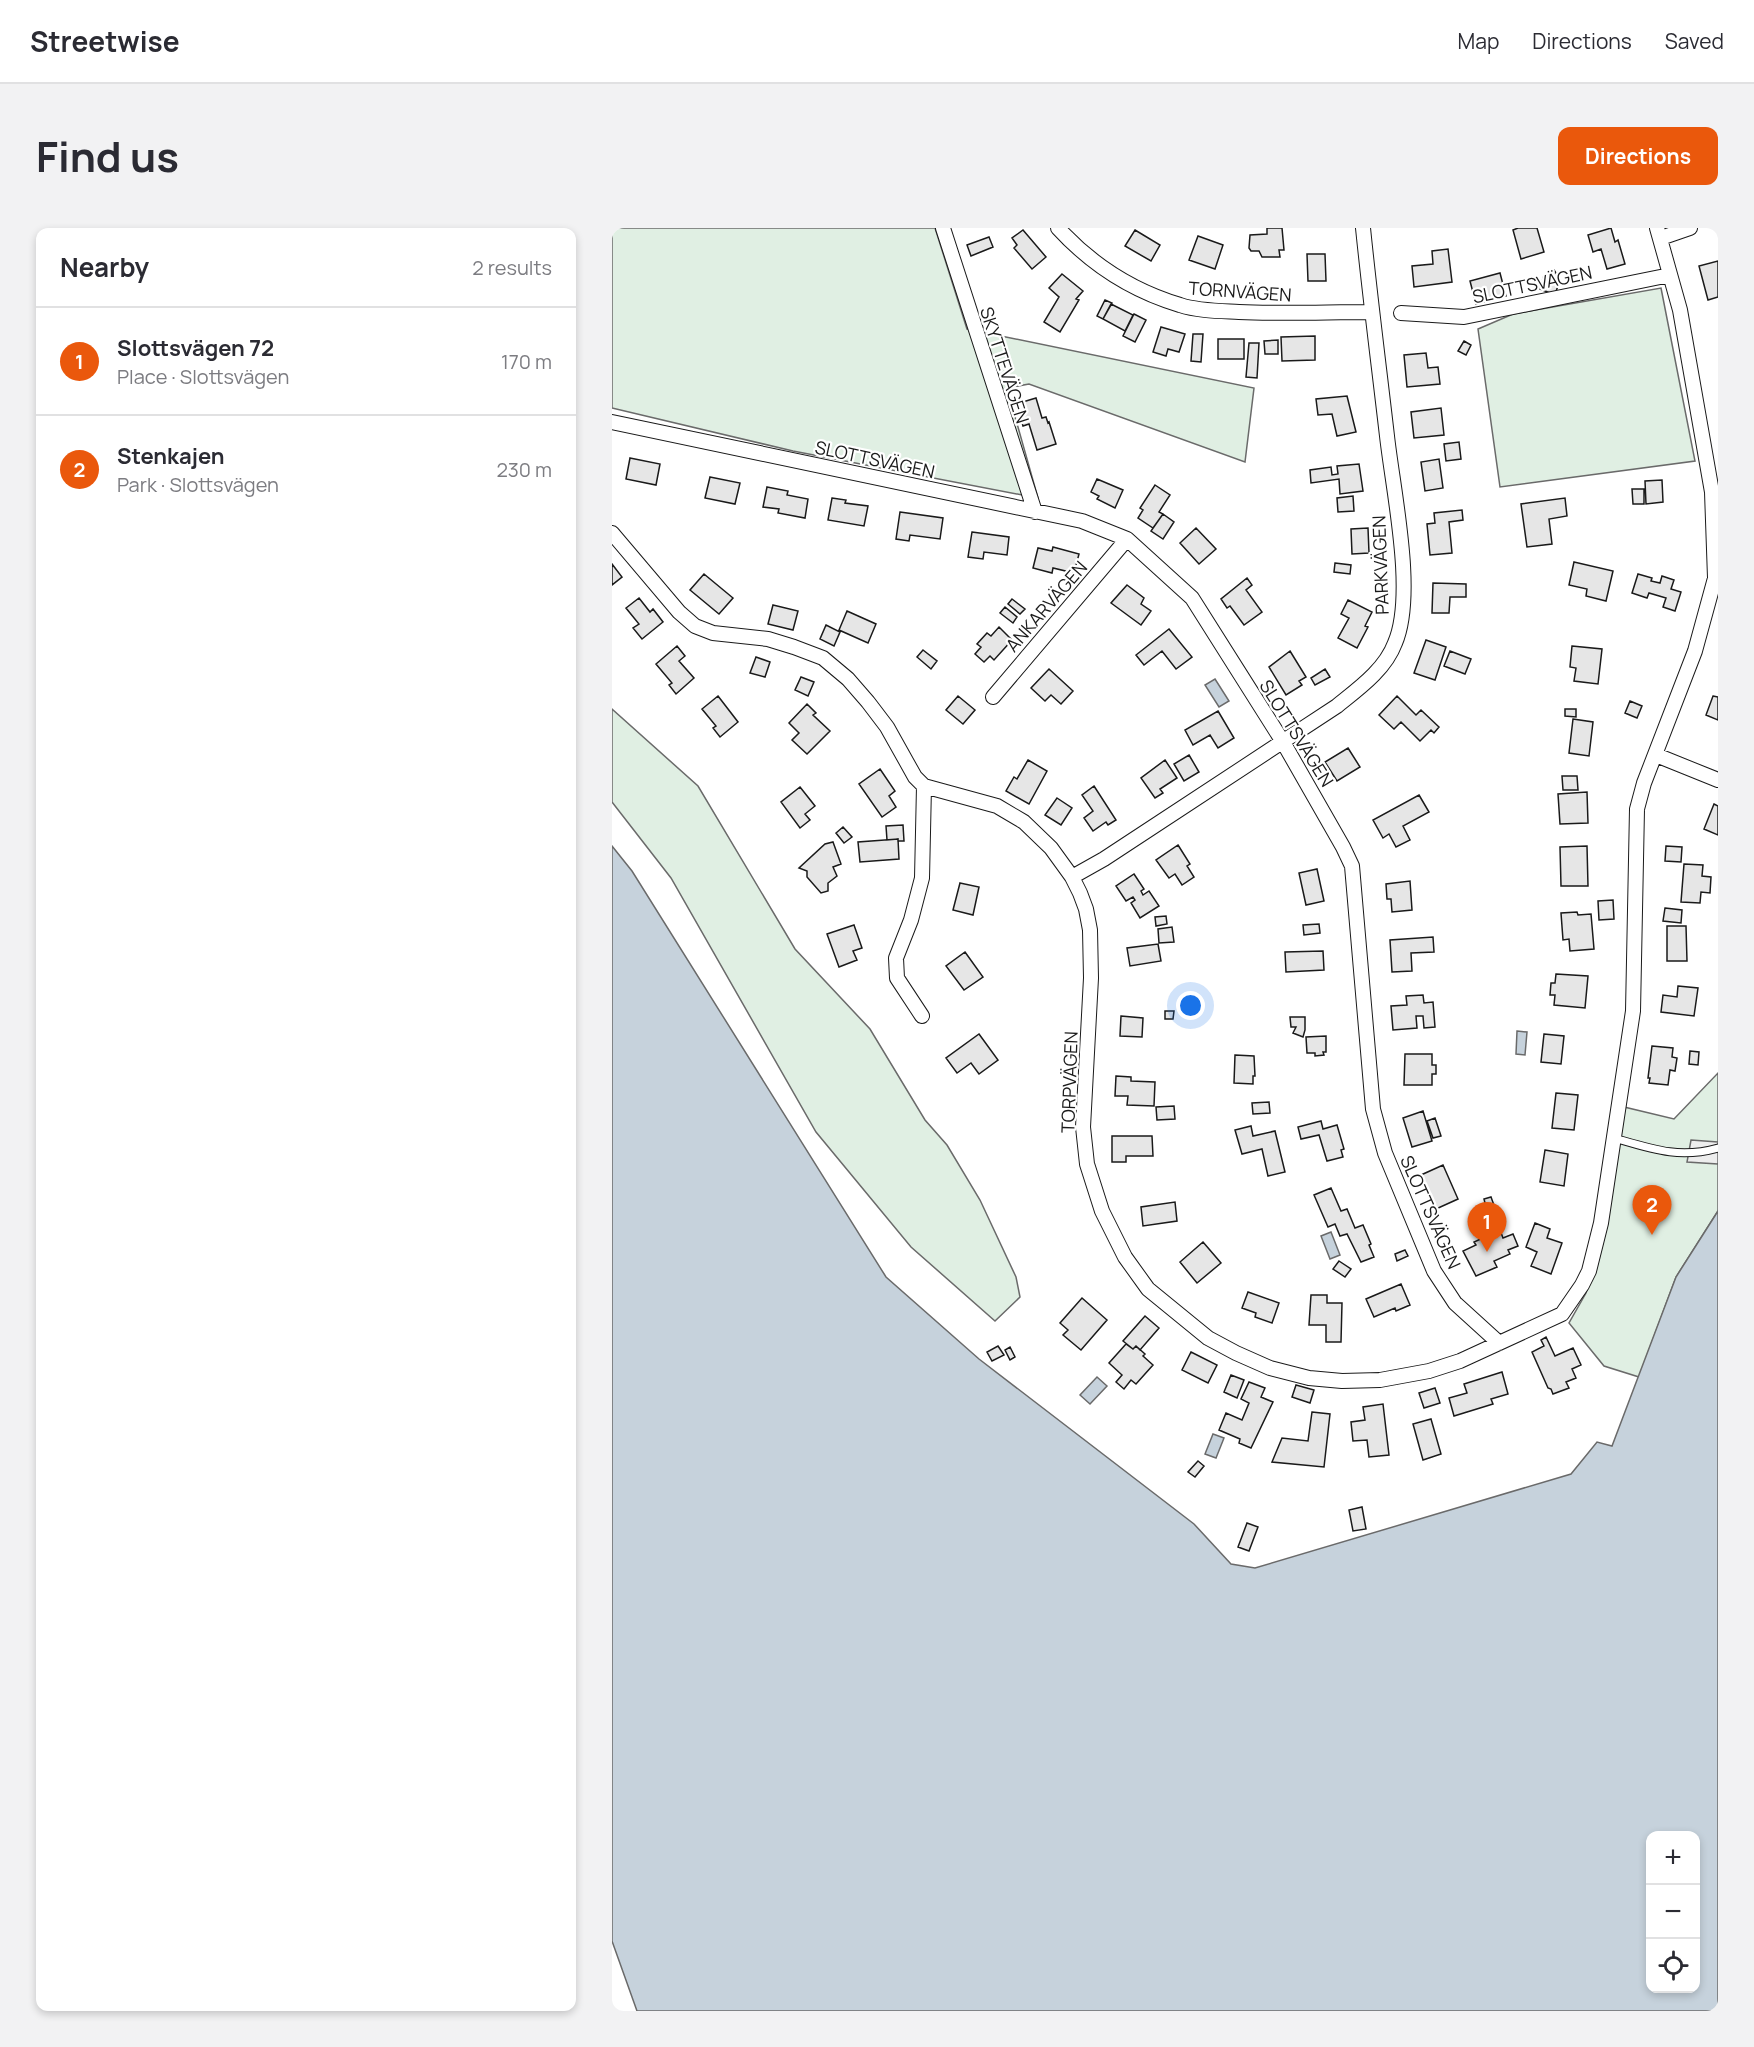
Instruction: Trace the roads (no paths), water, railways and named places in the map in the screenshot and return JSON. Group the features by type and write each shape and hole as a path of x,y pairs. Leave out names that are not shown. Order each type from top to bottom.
{"street":[{"name":"SKYTTEVÄGEN","path":"943,228 1035,512"},
{"name":"TORNVÄGEN","path":"1058,228 1079,250 1107,271 1180,306 1265,313 1371,312"},
{"name":"PARKVÄGEN","path":"1072,877 1104,859 1337,706 1383,663 1395,645 1402,612 1403,582 1399,523 1371,312 1363,228"},
{"path":"1499,1343 1562,1314 1589,1271 1600,1223 1633,1011 1637,809 1644,783 1695,651 1715,578 1712,492 1680,310 1659,233 1690,228"},
{"name":"SLOTTSVÄGEN","path":"1401,313 1464,317 1670,275"},
{"name":"SLOTTSVÄGEN","path":"612,422 1082,521 1127,539 1192,598 1283,742 1352,866 1373,1108 1385,1153 1434,1271 1455,1304 1499,1343"},
{"path":"612,533 679,612 695,626 713,633 768,639 824,658 848,680 887,727 915,777 924,786 922,878 911,920 896,958 897,978 922,1016"},
{"name":"ANKARVÄGEN","path":"993,696 1127,539"},
{"path":"1656,755 1718,780"},
{"name":"TORPVÄGEN","path":"924,786 997,806 1024,822 1051,848 1072,877 1086,909 1090,930 1091,978 1083,1127 1087,1164 1102,1211 1125,1257 1148,1289 1208,1338 1270,1368 1309,1378 1342,1381 1380,1380 1429,1371 1460,1361 1499,1343"}],"lane":[{"path":"1614,1138 1654,1150 1678,1154 1701,1153 1718,1148"}],"place":[{"name":"Stenkajen","path":"1652,1235"},
{"name":"Slottsvägen 72","path":"1487,1252"}]}
